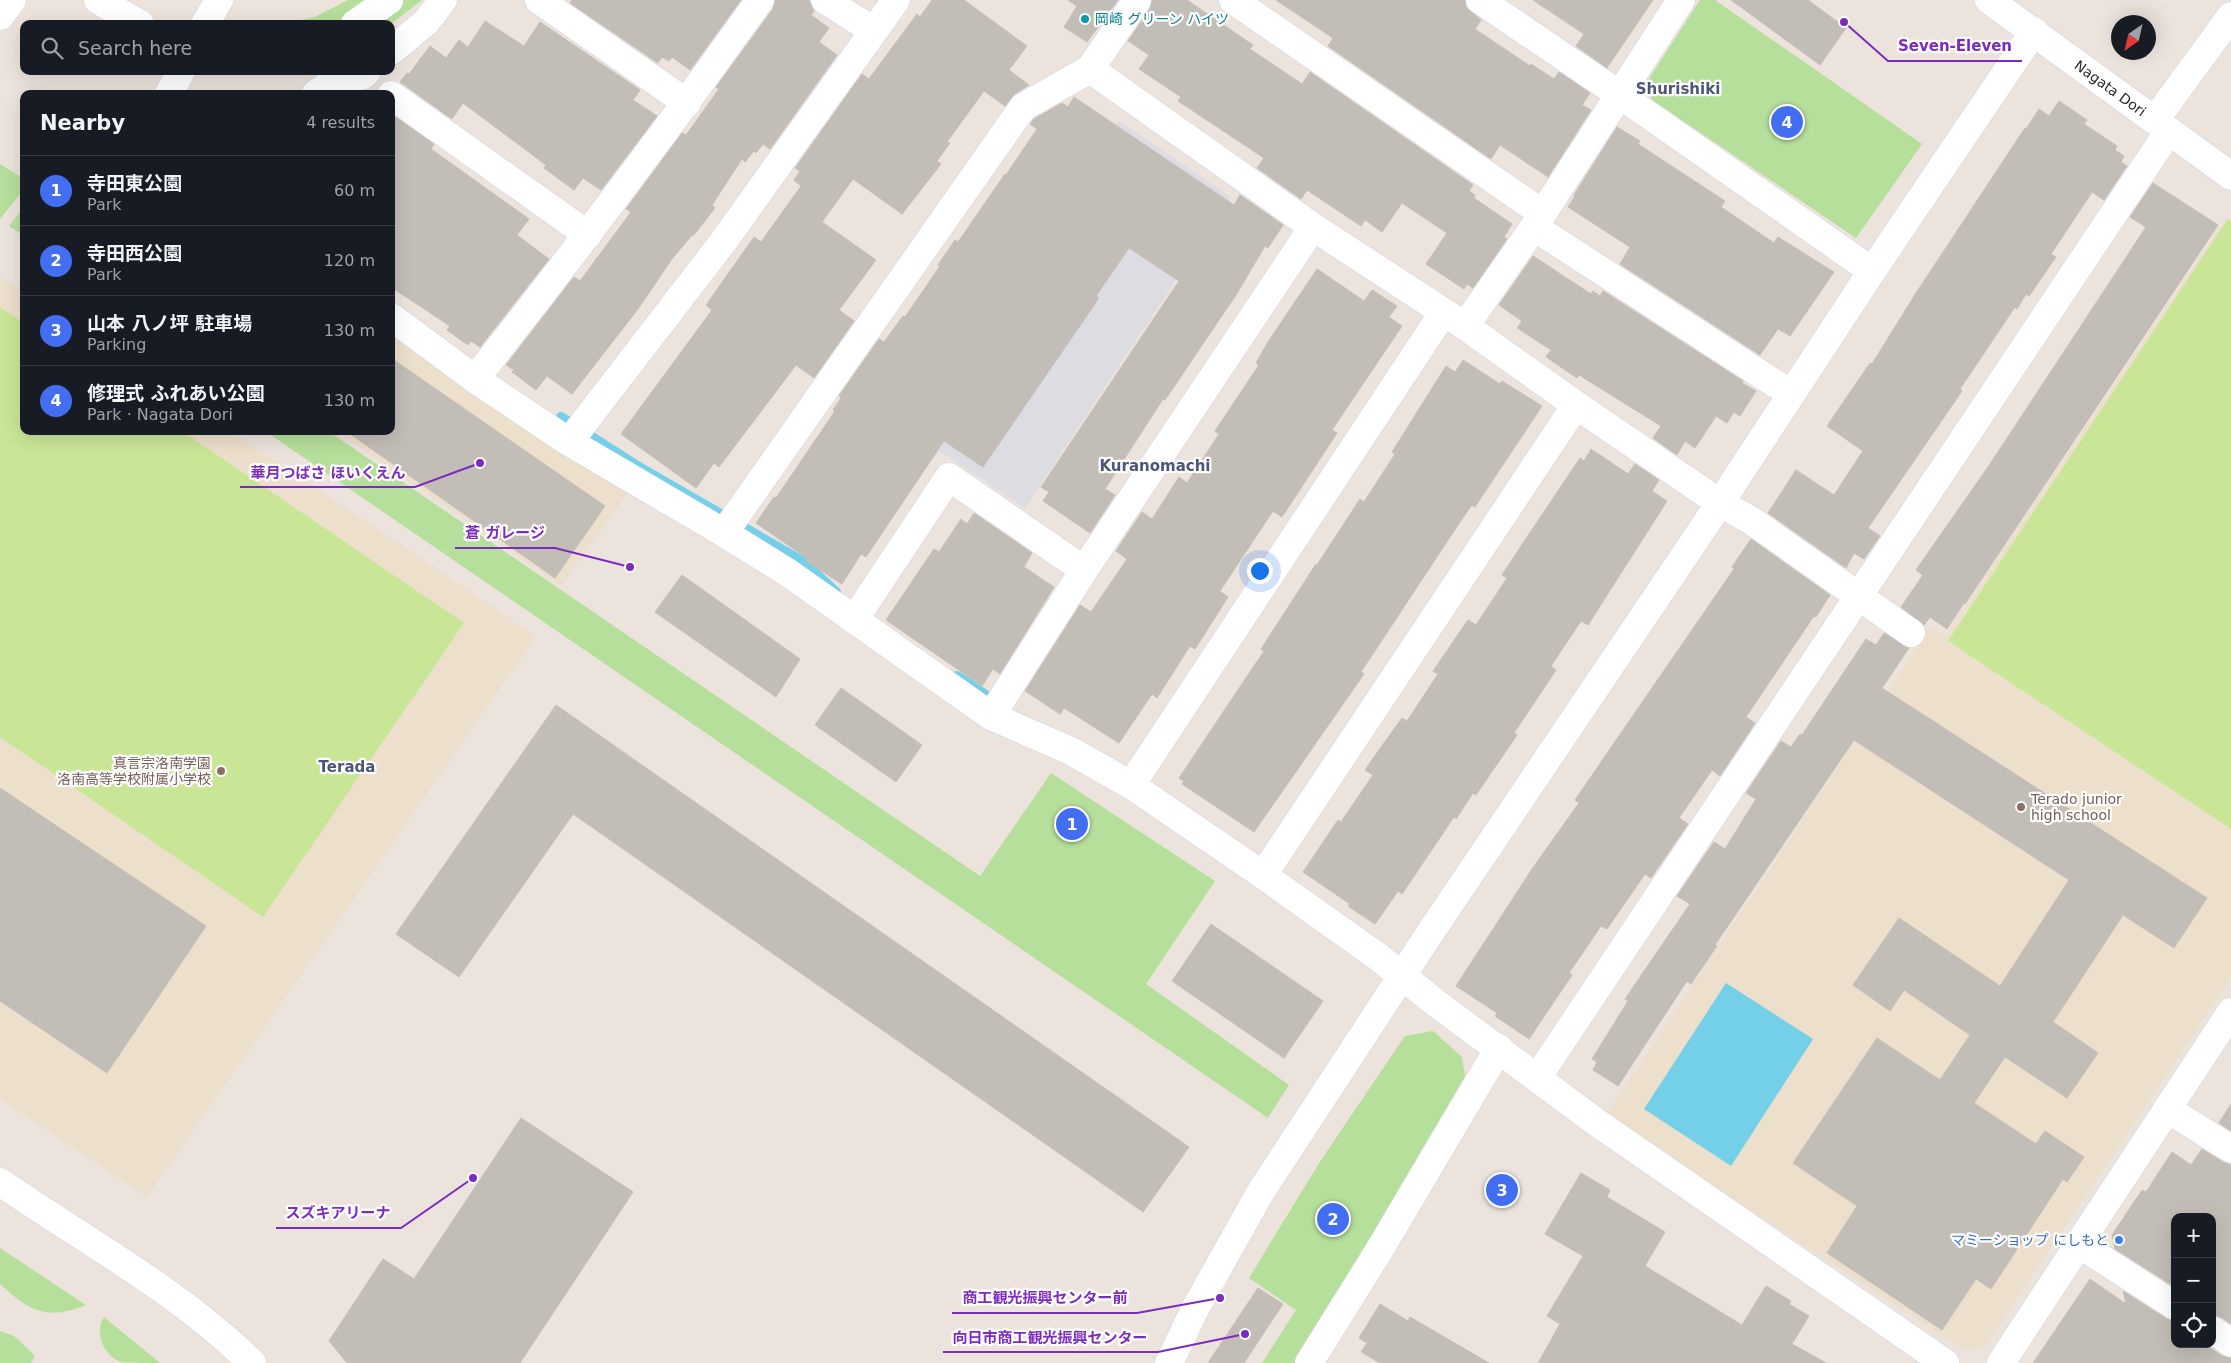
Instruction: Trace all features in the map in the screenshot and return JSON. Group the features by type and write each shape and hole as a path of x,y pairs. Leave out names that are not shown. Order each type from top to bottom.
{"street":[{"path":"0,16 12,0"},
{"path":"98,0 133,20"},
{"path":"208,20 219,0"},
{"path":"361,20 389,0"},
{"path":"395,48 426,22 443,0"},
{"path":"539,0 687,103"},
{"path":"475,379 588,236 687,103 760,0"},
{"path":"825,0 874,32"},
{"path":"569,442 723,242 896,0"},
{"path":"724,533 1023,108 1090,69 1137,0"},
{"path":"1233,0 1538,220 1791,394"},
{"path":"1480,0 1872,271"},
{"path":"1131,785 1454,319 1538,220 1681,0"},
{"name":"Nagata Dori","path":"1989,0 2231,176"},
{"path":"1537,1078 1859,597 2231,16"},
{"path":"1169,1363 1195,1309 1260,1193 1402,976 2034,31"},
{"path":"1090,69 1313,227 1454,319 1720,503 1752,521 1911,633"},
{"path":"171,90 179,75"},
{"path":"321,90 332,82 358,75"},
{"path":"367,75 385,90"},
{"path":"395,98 588,236"},
{"path":"991,716 1084,570 1313,227"},
{"path":"395,320 475,379 569,442 787,572 991,716 1071,751 1131,785 1263,875 1402,976 1604,1128 1945,1363"},
{"path":"1263,875 1576,405"},
{"path":"854,620 949,477 1084,570"},
{"path":"2001,1363 2231,1012"},
{"path":"1321,1359 1380,1249 1498,1048"},
{"path":"2167,1109 2231,1149"},
{"path":"0,1182 119,1260 208,1324 252,1363"},
{"path":"2079,1244 2171,1303"},
{"path":"2216,1333 2231,1343"}],"shaded area":[{"path":"1119,121 1231,197 1025,508 899,424 1108,132"},
{"name":"Terado junior high school","path":"2227,217 2231,220 2231,978 1984,1347 1966,1351 1606,1116 1931,626 1945,636"},
{"name":"真言宗洛南学園 洛南高等学校附属小学校","path":"0,276 20,289 20,435 237,435 536,636 147,1197 0,1099"},
{"path":"395,340 627,494 561,586 342,435 395,435"}],"green space":[{"path":"348,0 422,0 395,21 301,20 315,17"},
{"path":"1700,0 1715,0 1922,144 1856,238 1652,100 1647,82"},
{"path":"0,164 20,176 20,194 0,219"},
{"path":"20,212 20,233 9,226"},
{"path":"2228,219 2231,221 2231,829 1948,641"},
{"path":"0,307 20,320 20,435 188,435 464,623 263,917 0,737"},
{"path":"271,435 334,435 980,876 1051,773 1215,881 1146,984 1289,1085 1268,1118"},
{"path":"1433,1031 1462,1057 1465,1076 1297,1363 1262,1363 1296,1310 1249,1278 1321,1160 1405,1036"},
{"path":"0,1248 86,1305 72,1310 49,1313 39,1311 20,1301 0,1284"},
{"path":"104,1317 160,1363 121,1362 115,1359 105,1349 100,1336 101,1323"},
{"path":"0,1331 14,1336 35,1356 31,1363 0,1363"}],"water":[{"path":"1726,983 1813,1039 1731,1166 1644,1109"}],"building":[{"path":"572,0 741,0 690,70 672,57 669,61 662,57 658,63 570,3"},
{"path":"775,0 809,0 814,11 811,15 829,28 819,42 837,55 770,149 763,144 745,162 742,159 712,205 715,208 672,259 638,309 572,394 547,376 536,390 512,372 514,370 506,365 574,277 580,281 631,212 626,209 682,133 686,135 719,89 716,87 773,9"},
{"path":"932,0 964,0 1027,46 1009,70 1029,85 1015,94 1005,106 984,91 947,142 950,143 937,161 941,164 902,214 853,179 822,222 876,260 839,310 854,321 814,378 796,365 719,467 714,463 696,488 621,434 712,310 706,305 754,237 761,242 801,186 794,180 800,171 795,168 862,74 869,79 917,14 920,17"},
{"name":"岡崎 グリーン ハイツ","path":"1068,0 1118,0 1087,42 1064,27 1077,6"},
{"path":"1152,0 1187,0 1253,45 1250,49 1302,84 1310,72 1473,185 1469,191 1475,195 1474,198 1512,224 1504,237 1507,239 1473,288 1467,284 1464,289 1426,264 1447,233 1402,203 1382,232 1365,220 1361,226 1307,190 1301,199 1257,168 1264,158 1178,101 1181,97 1139,69 1149,55 1128,41 1150,9"},
{"path":"1276,0 1465,0 1466,7 1481,20 1475,29 1530,66 1531,64 1554,79 1559,72 1590,93 1582,105 1591,110 1548,177 1500,145 1491,159 1328,46 1333,38"},
{"path":"1533,0 1653,0 1607,68 1576,46 1584,34"},
{"path":"1731,0 1808,0 1846,28 1820,65"},
{"path":"485,21 524,46 540,22 640,90 633,100 657,116 601,190 583,178 574,190 544,168 546,165 463,103 452,119 400,82 407,73 409,74 430,46 446,58 459,40 468,47"},
{"path":"1074,97 1234,205 1240,195 1283,225 1268,248 1265,246 1236,295 1165,400 1163,399 1105,489 1115,495 1090,533 1043,501 1049,492 1041,487 1179,281 1129,248 1096,296 1099,298 983,467 944,441 866,557 861,554 842,584 806,561 808,559 756,523 774,497 776,498 835,411 833,410 841,398 839,396 879,339 884,342 903,316 905,317 940,266 938,265 955,240 958,242 1006,175 1037,129 1030,124 1034,119 1062,103 1068,107"},
{"path":"2059,101 2087,120 2084,124 2117,146 2115,150 2124,156 2121,162 2127,166 2104,200 2092,192 2051,254 2056,257 2029,296 2026,294 2017,309 2015,307 1960,389 1962,391 1868,528 1880,536 1864,559 1854,553 1846,568 1768,513 1796,470 1834,495 1863,451 1827,426 1870,363 1872,364 1916,293 2025,128 2039,109 2049,116"},
{"path":"395,117 434,144 431,149 529,219 517,235 549,259 480,347 471,341 468,345 447,330 450,326 395,290"},
{"path":"1617,127 1640,141 1638,144 1725,201 1721,207 1774,243 1778,237 1834,272 1790,336 1778,329 1760,355 1620,264 1630,247 1568,207"},
{"path":"2153,183 2218,225 1947,629 1930,617 1924,625 1901,607 1923,575 1916,570 1990,464 2146,227 2130,217"},
{"path":"1533,256 1591,294 1593,291 1600,296 1603,291 1756,391 1740,416 1734,412 1727,423 1716,416 1695,448 1685,441 1677,455 1653,438 1661,426 1579,375 1577,378 1546,357 1551,350 1517,328 1522,321 1499,305"},
{"path":"1317,269 1364,301 1372,290 1397,306 1389,317 1402,326 1332,430 1337,433 1282,517 1273,511 1220,591 1228,597 1195,649 1190,646 1157,698 1152,694 1119,743 1064,708 1060,714 1025,691 1080,605 1091,612 1127,559 1116,551 1142,512 1152,519 1179,477 1187,483 1219,434 1215,431 1259,365 1256,363 1268,342"},
{"path":"1463,360 1500,384 1502,381 1542,406 1475,507 1472,505 1460,522 1361,672 1364,674 1254,832 1182,784 1184,781 1179,778 1264,651 1261,649 1316,564 1360,499 1364,502 1395,454 1392,452 1446,366 1455,372"},
{"path":"395,361 605,506 555,578 352,435 395,435"},
{"path":"1591,449 1628,474 1635,464 1659,480 1652,491 1667,501 1588,625 1581,621 1551,666 1556,670 1514,733 1517,735 1476,795 1473,793 1456,819 1454,817 1402,894 1398,891 1375,924 1348,906 1350,904 1303,872 1338,820 1341,822 1373,775 1365,770 1402,718 1407,721 1438,674 1433,671 1468,620 1476,625 1507,578 1502,575 1580,458 1584,461"},
{"path":"974,513 1032,553 1024,567 1054,587 1000,674 993,669 982,686 886,620 934,549 939,552 961,519 967,524"},
{"path":"1751,539 1830,595 1746,717 1755,723 1720,776 1712,770 1679,818 1688,824 1651,878 1645,874 1607,929 1601,926 1569,973 1572,975 1529,1039 1495,1016 1497,1013 1456,986 1532,869 1579,803 1575,800 1734,569 1732,567"},
{"path":"682,575 800,659 776,697 655,612"},
{"path":"1884,633 1909,648 1882,688 2207,898 2174,948 2123,915 2053,1022 2098,1053 2067,1098 2005,1057 1974,1103 2036,1144 2045,1131 2084,1157 2067,1182 2063,1179 1991,1289 1976,1279 1942,1330 1827,1253 1857,1206 1793,1163 1877,1038 1940,1080 1970,1035 1904,990 1890,1011 1853,985 1899,918 2000,986 2069,880 1854,740 1715,945 1717,946 1691,984 1687,981 1618,1086 1593,1070 1597,1062 1592,1059 1628,1001 1625,999 1690,904 1677,896 1714,842 1725,849 1756,799 1746,793 1781,741 1791,747 1800,734 1802,735 1866,639 1876,645"},
{"path":"841,688 922,745 896,782 815,725"},
{"path":"556,705 1189,1147 1143,1212 573,814 459,977 396,934"},
{"path":"0,788 206,926 107,1073 0,1001"},
{"path":"1211,924 1323,1001 1284,1058 1172,981"},
{"path":"2231,1104 2231,1131 2219,1123"},
{"path":"521,1118 633,1192 520,1363 347,1363 329,1341 383,1259 414,1279"},
{"path":"2202,1149 2231,1165 2231,1324 2216,1316 2216,1213 2171,1213 2171,1284 2115,1249 2112,1235 2142,1190 2146,1192 2172,1152 2191,1165"},
{"path":"1581,1173 1610,1190 1607,1197 1665,1232 1645,1266 1742,1325 1766,1286 1791,1301 1789,1304 1809,1316 1792,1344 1826,1363 1538,1363 1560,1324 1547,1316 1583,1256 1545,1234"},
{"path":"2090,1279 2126,1304 2123,1291 2171,1320 2171,1348 2211,1348 2222,1356 2231,1358 2231,1363 2033,1363"},
{"path":"1258,1288 1283,1304 1244,1363 1208,1363"},
{"path":"1380,1304 1408,1321 1410,1317 1489,1363 1380,1363 1361,1352 1367,1343 1359,1338"}],"waterway":[{"path":"561,417 634,464 802,561 836,592"},
{"path":"957,676 999,704"}],"place":[{"name":"岡崎 グリーン ハイツ","path":"1085,19"},
{"name":"Seven-Eleven","path":"1844,22"},
{"name":"修理式 ふれあい公園","path":"1787,122"},
{"name":"華月つばさ ほいくえん","path":"480,463"},
{"name":"蒼 ガレージ","path":"630,567"},
{"name":"真言宗洛南学園 洛南高等学校附属小学校","path":"221,771"},
{"name":"Terado junior high school","path":"2021,807"},
{"name":"寺田東公園","path":"1072,824"},
{"name":"スズキアリーナ","path":"473,1178"},
{"name":"山本 八ノ坪 駐車場","path":"1502,1190"},
{"name":"寺田西公園","path":"1333,1219"},
{"name":"マミーショップ にしもと","path":"2119,1240"},
{"name":"商工観光振興センター前","path":"1220,1298"},
{"name":"向日市商工観光振興センター","path":"1245,1334"}],"district":[{"name":"Shurishiki","path":"1678,89"},
{"name":"Kuranomachi","path":"1155,466"},
{"name":"Terada","path":"347,767"}]}
